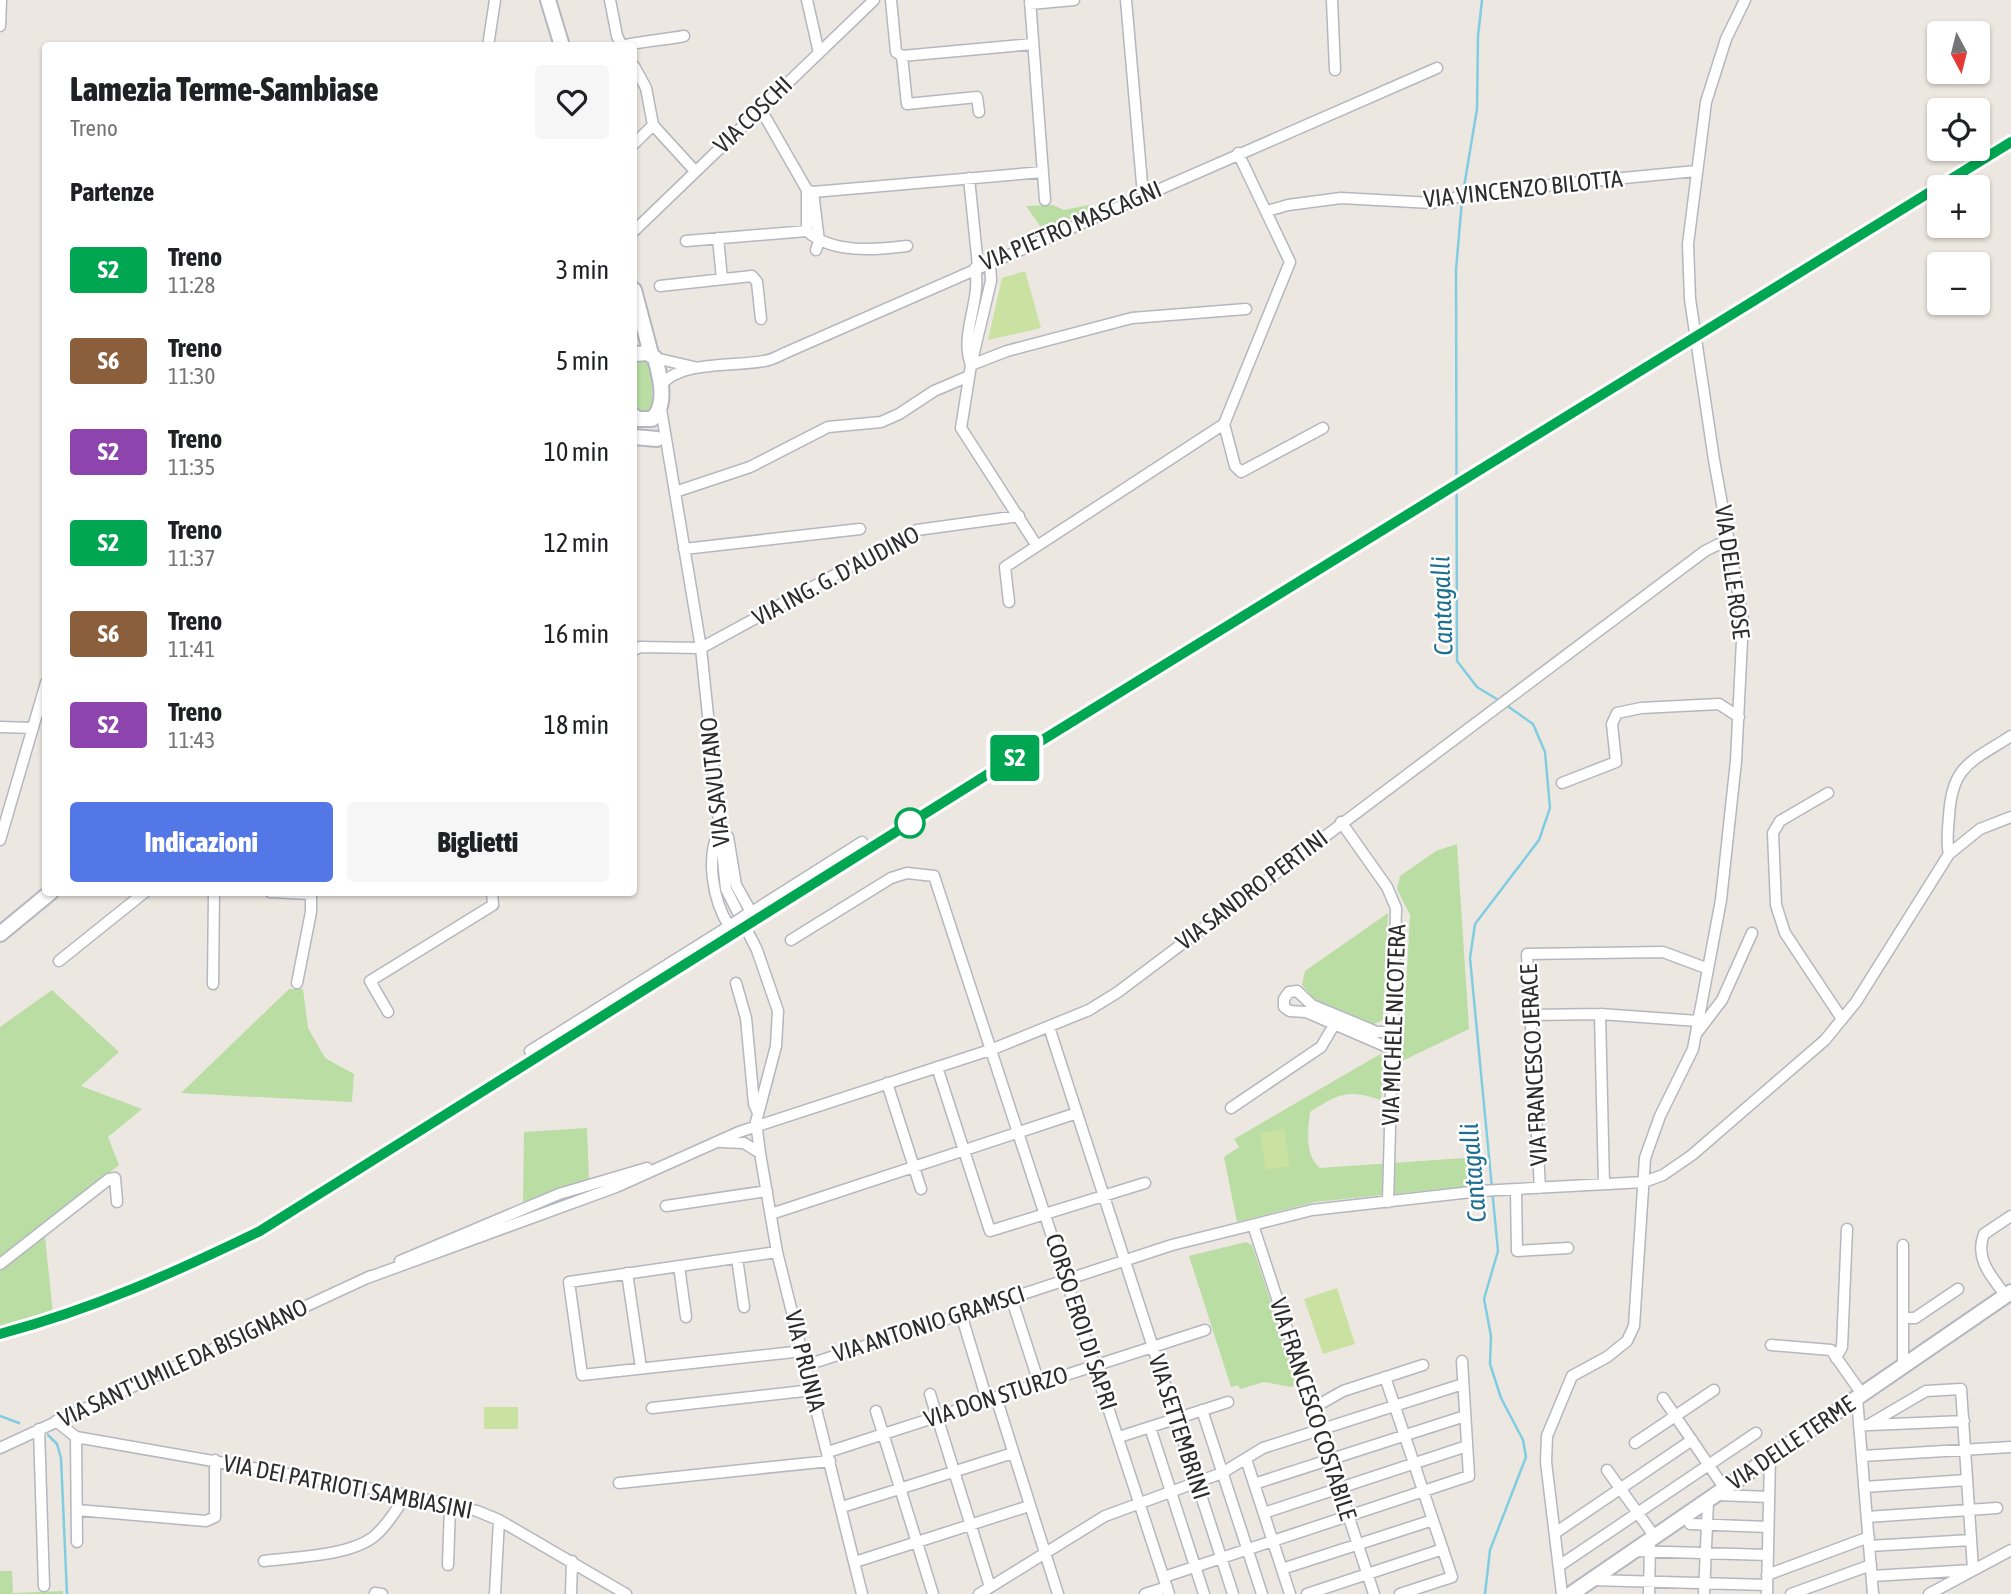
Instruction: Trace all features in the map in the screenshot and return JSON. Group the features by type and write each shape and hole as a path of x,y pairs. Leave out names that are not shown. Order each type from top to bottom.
{"main road":[{"path":"548,0 561,42"},
{"path":"637,300 653,356 660,388 661,409 652,419 638,421"},
{"path":"637,354 653,356"},
{"path":"637,437 657,439"},
{"path":"0,934 46,896"},
{"name":"VIA DELLE TERME","path":"1571,1594 1634,1551 1652,1543 1716,1495 2008,1294"}],"street":[{"path":"0,26 1,0"},
{"path":"489,42 495,0"},
{"path":"610,0 621,42"},
{"path":"807,0 819,53"},
{"name":"VIA COSCHI","path":"637,228 874,0"},
{"path":"891,0 897,52 902,56 1033,44"},
{"path":"1045,200 1030,2 1074,0"},
{"path":"1126,0 1143,195"},
{"path":"1332,0 1335,70"},
{"name":"VIA DELLE ROSE","path":"1562,1594 1546,1462 1547,1436 1572,1376 1607,1357 1627,1340 1634,1326 1644,1182 1649,1148 1660,1115 1693,1049 1706,968 1721,900 1739,716 1744,620 1690,299 1688,244 1706,102 1726,39 1745,0"},
{"path":"637,42 684,36"},
{"path":"902,56 907,104 977,97 979,112"},
{"name":"VIA PIETRO MASCAGNI","path":"702,367 766,361 976,267 1437,68"},
{"path":"637,72 646,88 653,125 695,171"},
{"path":"760,108 810,191 818,246"},
{"path":"637,141 653,125"},
{"path":"1009,602 1005,567 1224,424 1290,262 1238,153"},
{"name":"VIA VINCENZO BILOTTA","path":"1267,211 1288,205 1341,198 1432,203 1469,194 1696,171"},
{"path":"907,246 873,250 818,246 807,231 804,197 810,191 1043,172"},
{"path":"969,178 978,280 966,352 970,371"},
{"path":"686,241 807,231"},
{"path":"718,238 722,279"},
{"path":"990,261 991,281 970,371 961,428 1037,546"},
{"path":"660,286 756,278 761,320"},
{"path":"675,492 750,467 828,427 881,422 1007,351 1132,318 1246,309"},
{"path":"653,356 702,367"},
{"path":"660,388 672,374 702,367"},
{"name":"VIA SAVUTANO","path":"661,409 701,648 726,889 757,950 778,1011 776,1046 758,1113"},
{"path":"638,421 657,439 670,460"},
{"path":"1224,424 1235,466 1241,472 1324,428"},
{"name":"VIA ING. G. D'AUDINO","path":"701,648 917,530 1019,516"},
{"path":"684,549 860,529"},
{"name":"VIA SANDRO PERTINI","path":"887,1083 993,1049 1049,1027 1088,1010 1118,992 1705,551 1729,539"},
{"path":"637,648 701,648"},
{"path":"0,840 42,697"},
{"path":"1562,783 1616,762 1618,759 1612,724 1617,713 1641,708 1719,704 1739,716"},
{"path":"0,727 33,728"},
{"path":"1950,854 1947,845 1950,789 1962,768 2011,736"},
{"path":"1828,793 1780,821 1773,833 1776,905 1785,933 1842,1019"},
{"path":"1644,1182 1663,1175 1692,1155 1771,1090 1825,1040 1876,973 1950,854 1980,829 2011,817"},
{"name":"VIA MICHELE NICOTERA","path":"1341,822 1387,887 1396,908 1395,1032 1388,1202"},
{"path":"732,925 719,901 712,856 720,829 728,837 736,886 749,914"},
{"path":"530,1051 862,842"},
{"name":"CORSO EROI DI SAPRI","path":"791,940 891,878 907,873 934,876 993,1049 1167,1586"},
{"path":"59,961 140,896"},
{"path":"213,984 214,896"},
{"path":"297,984 311,912 311,896"},
{"path":"388,1012 370,981 493,905 492,896"},
{"path":"1695,1034 1722,1000 1752,933"},
{"name":"VIA FRANCESCO JERACE","path":"1540,1188 1527,954 1663,952 1706,968"},
{"path":"736,983 746,1018 753,1096 758,1113"},
{"path":"1394,1050 1306,1012 1287,1010 1285,995 1297,991 1312,1005 1377,1032 1395,1032"},
{"path":"1530,1015 1600,1014 1698,1021"},
{"path":"1600,1014 1604,1184"},
{"path":"1231,1108 1321,1047 1334,1026"},
{"name":"VIA SETTEMBRINI","path":"1049,1027 1233,1594"},
{"path":"937,1068 990,1231 1144,1183"},
{"path":"887,1083 921,1189"},
{"name":"VIA SANT'UMILE DA BISIGNANO","path":"0,1448 367,1278 617,1187 756,1126 887,1083"},
{"path":"763,1096 769,1114 785,1116"},
{"name":"VIA PRUNIA","path":"758,1113 756,1126 777,1252 862,1594"},
{"path":"771,1214 1077,1113"},
{"path":"714,1144 736,1142 752,1146 760,1153"},
{"path":"0,1264 115,1178 117,1202"},
{"name":"VIA ANTONIO GRAMSCI","path":"807,1365 1125,1260 1312,1210 1480,1192 1644,1182"},
{"path":"1511,1190 1517,1251 1569,1248"},
{"path":"666,1206 767,1191"},
{"path":"2008,1294 1984,1266 1981,1246 1984,1234 2011,1216"},
{"name":"VIA FRANCESCO COSTABILE","path":"1253,1225 1374,1594"},
{"path":"1836,1358 1842,1347 1847,1229"},
{"path":"1903,1245 1903,1367"},
{"path":"777,1252 569,1282 582,1375 803,1351"},
{"path":"737,1258 744,1307"},
{"path":"679,1266 686,1317"},
{"path":"627,1273 641,1368"},
{"path":"1903,1318 1915,1318 1958,1289"},
{"path":"1011,1297 1039,1383"},
{"path":"961,1314 1013,1453 1058,1594"},
{"name":"VIA DON STURZO","path":"619,1483 829,1456 883,1434 1205,1330"},
{"path":"1771,1345 1831,1350 1860,1396 1864,1426 1862,1456 1872,1593"},
{"path":"1145,1594 1167,1586 1195,1567 1469,1476 1462,1361"},
{"path":"1313,1408 1343,1391 1423,1365"},
{"path":"1385,1377 1452,1577 1400,1594"},
{"path":"979,1594 1105,1516 1222,1473 1263,1448 1463,1384"},
{"path":"1864,1426 1926,1391 1961,1389 1973,1569"},
{"path":"652,1408 813,1390"},
{"path":"1635,1443 1714,1390"},
{"path":"930,1394 990,1587"},
{"path":"1663,1398 1709,1465 1716,1495 1707,1524 1704,1589"},
{"path":"1119,1437 1228,1402"},
{"path":"1202,1410 1262,1594"},
{"path":"876,1411 933,1594"},
{"path":"1254,1484 1465,1416"},
{"name":"VIA DEI PATRIOTI SAMBIASINI","path":"56,1421 76,1437 407,1495 477,1511 499,1520 626,1594"},
{"path":"1864,1426 1964,1421"},
{"path":"1150,1427 1204,1594"},
{"path":"39,1429 44,1586"},
{"path":"1559,1566 1756,1433"},
{"path":"76,1437 77,1542"},
{"path":"1555,1533 1692,1440"},
{"path":"1264,1513 1467,1446"},
{"path":"1862,1456 2011,1447"},
{"path":"842,1507 1013,1453"},
{"path":"1767,1585 1770,1458"},
{"path":"1246,1459 1290,1594"},
{"path":"77,1510 206,1521 215,1517 215,1460"},
{"path":"1608,1470 1638,1512 1652,1543 1649,1594"},
{"path":"1864,1487 1967,1480"},
{"path":"264,1561 324,1553 364,1543 378,1533 407,1495"},
{"path":"1716,1495 1769,1497"},
{"path":"447,1565 450,1506"},
{"path":"855,1562 1029,1506"},
{"path":"1867,1517 1997,1508"},
{"path":"495,1594 499,1520"},
{"path":"1282,1569 1433,1520"},
{"path":"1690,1524 1768,1527"},
{"path":"1592,1580 1650,1582 1704,1589 1767,1585 1869,1542 1971,1540"},
{"path":"1652,1543 1706,1553 1768,1555"},
{"path":"1307,1594 1443,1549"},
{"path":"1929,1594 2011,1550"},
{"path":"571,1594 572,1561"},
{"path":"1791,1594 1871,1565"},
{"path":"1872,1576 1973,1569"}],"green space":[{"path":"1053,205 1064,210 1089,205 1092,209 1043,230 1026,206"},
{"path":"1025,271 1041,328 988,340 1002,278"},
{"path":"637,356 651,362 653,410 643,416 637,409"},
{"path":"1457,844 1469,1029 1402,1061 1410,915 1397,889 1400,876 1436,851"},
{"path":"1388,913 1383,1020 1374,1024 1315,1000 1302,985 1305,971"},
{"path":"289,989 303,989 308,1028 325,1058 354,1074 352,1102 181,1093"},
{"path":"52,990 119,1052 81,1086 142,1109 108,1137 119,1165 44,1227 53,1314 0,1330 0,1027"},
{"path":"1384,1052 1381,1100 1360,1095 1344,1095 1310,1112 1308,1142 1315,1162 1320,1168 1479,1157 1481,1185 1315,1202 1237,1222 1224,1157 1239,1147 1234,1139"},
{"path":"587,1128 589,1179 523,1202 524,1132"},
{"path":"1284,1129 1290,1166 1266,1170 1260,1133"},
{"path":"1246,1242 1252,1245 1298,1384 1291,1387 1264,1382 1240,1389 1238,1385 1231,1387 1189,1256"},
{"path":"1337,1288 1355,1344 1323,1354 1304,1299"},
{"path":"484,1407 518,1407 518,1429 484,1429"},
{"path":"0,1571 12,1571 13,1593 63,1591 63,1594 0,1594"}],"waterway":[{"name":"Cantagalli","path":"1463,193 1477,109 1478,36 1482,0"},
{"name":"Cantagalli","path":"1462,200 1456,270 1457,661 1477,687 1500,701"},
{"name":"Cantagalli","path":"1485,1594 1490,1550 1526,1457 1523,1440 1501,1398 1490,1364 1491,1336 1484,1299 1498,1251 1470,958 1475,924 1539,840 1550,808 1545,752 1533,724 1506,705"},
{"path":"0,1416 19,1423"},
{"path":"48,1435 57,1444 61,1458 67,1594"}],"railway":[{"path":"0,1334 101,1302 260,1231 1057,731 2011,142"}],"train":[{"name":"S2","path":"0,1334 70,1315 158,1281 260,1231 1036,744 2011,142"}]}
